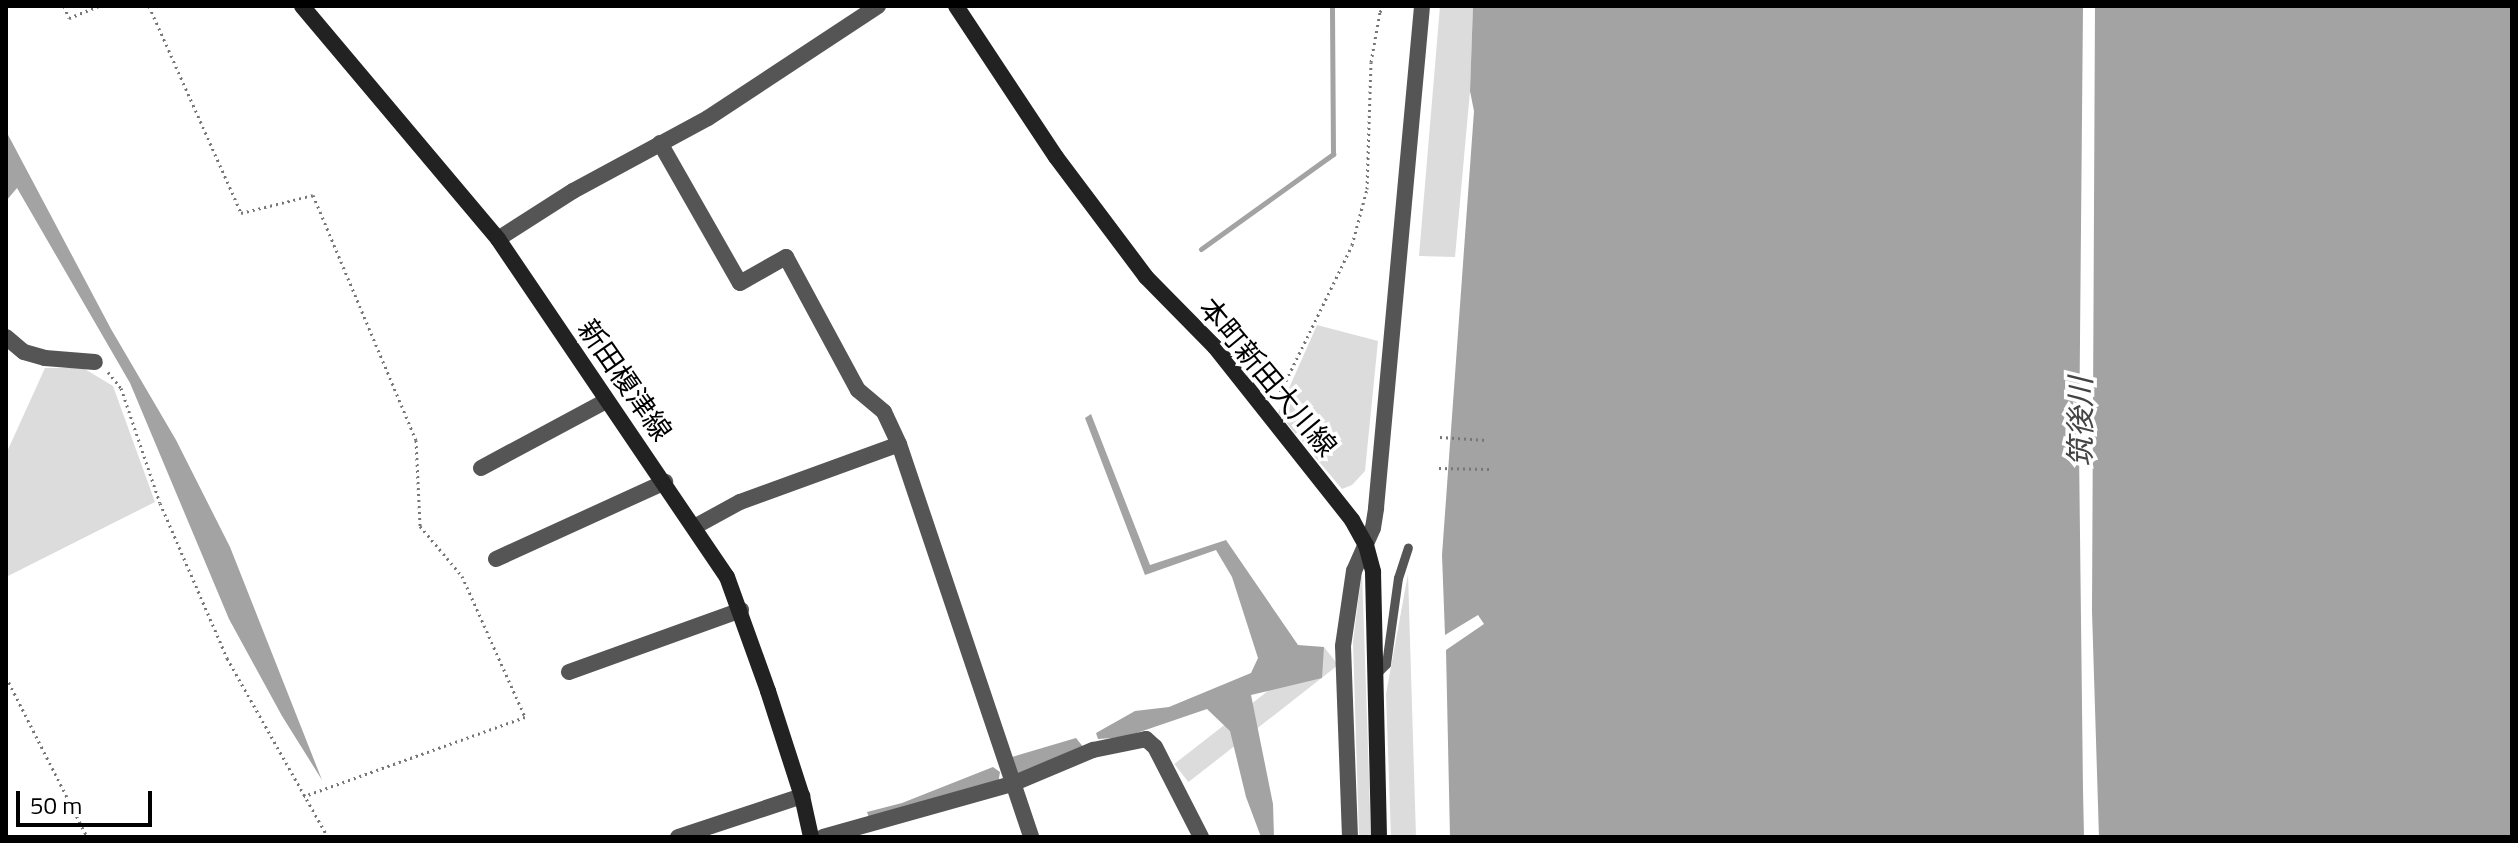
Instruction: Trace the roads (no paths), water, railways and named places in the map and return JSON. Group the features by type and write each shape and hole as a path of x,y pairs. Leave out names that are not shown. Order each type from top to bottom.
{"main road":[{"name":"新田榎津線","path":"302,6 498,239 606,401 696,526 727,577 741,610 802,796 811,837"},
{"name":"本町新田大川線","path":"956,6 1056,157 1146,277 1215,347 1352,520 1366,545 1373,572 1379,837"}],"street":[{"path":"498,239 708,118 878,6"},
{"path":"1350,837 1343,646 1354,571 1366,545 1376,508 1422,6"},
{"path":"660,143 740,283 786,257 858,390 884,412 899,444 1031,837"},
{"path":"6,337 24,352 45,358 95,362"},
{"path":"481,468 606,401"},
{"path":"696,526 740,502 899,444"},
{"path":"496,559 665,482"},
{"path":"569,672 741,610"},
{"path":"823,837 1012,784 1093,750 1146,739 1155,747 1201,837"},
{"path":"678,837 802,796"}],"lane":[{"path":"1373,676 1386,664 1398,578 1408,548"}],"water":[{"name":"筑後川","path":"1473,6 2512,6 2512,837 1450,837 1446,650 1484,624 1478,615 1445,635 1442,555 1474,111 1470,91"},
{"path":"6,131 111,329 176,440 230,547 322,780 282,716 229,619 130,383 17,188 6,201"},
{"path":"1091,414 1150,565 1226,540 1298,645 1324,647 1322,678 1251,695 1273,804 1274,837 1261,837 1246,797 1230,731 1207,709 1125,737 1098,739 1096,733 1135,711 1169,707 1251,673 1258,658 1232,577 1216,550 1145,575 1085,418"},
{"path":"1076,738 1084,748 1017,776 1012,757"},
{"path":"993,767 1000,772 998,784 871,824 867,812 902,803"}],"waterway":[{"path":"1201,249 1333,154 1332,6"}]}
